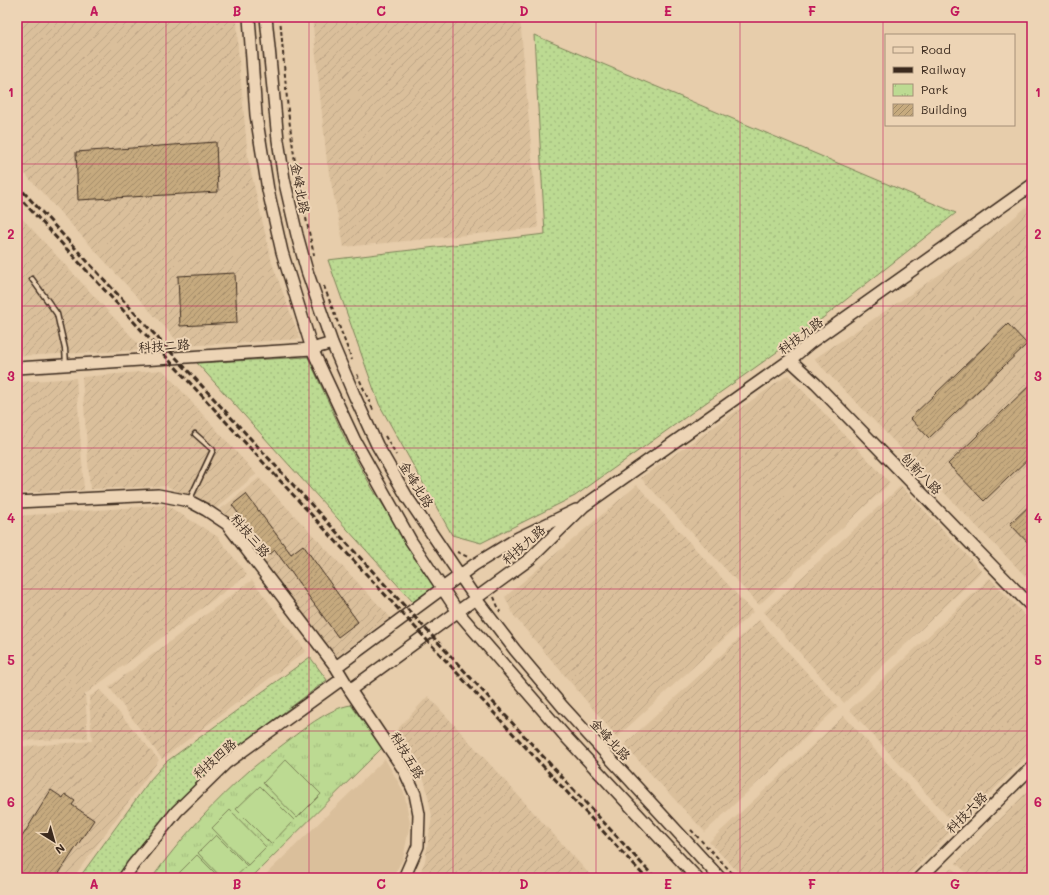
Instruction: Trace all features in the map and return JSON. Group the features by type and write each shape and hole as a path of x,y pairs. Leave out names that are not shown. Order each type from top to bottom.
{"street":[{"path":"249,17 256,115 268,190 282,252 312,349 355,441 411,540 458,612 566,736 697,878"},
{"name":"金峰北路","path":"266,17 274,102 284,179 297,235 305,264 332,343 377,445 407,497 460,576 515,650 563,707 720,878"},
{"name":"科技九路","path":"476,599 530,559 584,506 790,360 810,343 1032,185"},
{"name":"科技二路","path":"17,368 312,349 332,343"},
{"name":"创新八路","path":"790,360 816,384 1032,607"},
{"name":"科技三路","path":"17,502 158,495 188,501 206,510 227,524 336,667 342,679"},
{"name":"科技九路","path":"460,576 474,565 518,538 584,506"},
{"path":"336,667 460,576"},
{"path":"350,690 476,599"},
{"name":"科技五路","path":"342,679 404,770 415,794 419,814 418,846 404,878"},
{"name":"科技四路","path":"124,878 177,811 226,763 342,679"},
{"name":"科技六路","path":"920,878 1032,767"}],"lane":[{"path":"32,279 57,314 65,349 66,365"},
{"path":"188,501 213,450 195,434"}],"path":[{"path":"280,17 288,111 297,177 315,258"},
{"path":"322,280 352,363"},
{"path":"356,370 374,412"},
{"path":"384,433 398,460"},
{"path":"452,550 467,556 474,565"},
{"path":"491,589 500,614"},
{"path":"688,826 737,878"}],"shaded area":[{"path":"18,17 237,17 238,50 248,159 272,263 300,339 182,346 17,165 17,129 21,127"},
{"path":"312,17 520,17 538,228 344,247 327,162"},
{"path":"1032,202 1032,583 814,359 976,250"},
{"path":"17,213 144,350 17,356"},
{"path":"163,370 256,474 214,510 167,486 90,489 82,377"},
{"path":"788,375 890,483 759,605 641,478"},
{"path":"76,378 84,490 17,493 17,382"},
{"path":"259,478 390,617 335,658 221,509"},
{"path":"637,485 753,612 617,737 514,616 505,597"},
{"path":"901,486 982,571 844,703 764,612"},
{"path":"166,505 218,537 247,575 85,694 88,738 17,741 17,516"},
{"path":"990,578 1032,623 1032,751 957,827 850,710"},
{"path":"252,580 306,651 162,759 109,687"},
{"path":"759,620 838,707 705,832 624,745"},
{"path":"100,690 159,760 73,878 17,878 17,747 92,741 89,697"},
{"path":"428,696 592,877 591,878 418,878 425,861 432,816 425,782 394,733"},
{"path":"844,716 950,832 906,878 744,878 709,842"},
{"path":"385,759 404,792 410,823 403,859 392,878 262,878"},
{"path":"1032,787 1032,878 972,878 956,863"},
{"path":"952,868 962,878 941,878"}],"green space":[{"path":"534,35 956,213 805,332 575,496 481,543 452,535 379,404 328,260 545,234"},
{"path":"308,357 347,443 372,488 435,586 413,602 197,363"},
{"path":"310,657 327,680 222,759 173,806 131,858 118,878 79,878 150,780 166,762"},
{"path":"351,705 382,748 251,878 152,878 198,821 250,770 318,719 335,710"},
{"path":"286,759 321,794 297,818 263,783"},
{"path":"260,786 294,820 271,844 236,809"},
{"path":"230,810 266,847 248,865 212,828"},
{"path":"216,835 247,866 234,878 222,878 198,853"},
{"path":"197,855 220,878 184,878 179,873"}],"building":[{"path":"216,142 218,192 78,200 76,152"},
{"path":"235,273 237,323 180,326 178,276"},
{"path":"1008,324 1027,344 929,438 910,418"},
{"path":"1032,383 1032,455 984,501 948,464"},
{"path":"246,494 291,554 303,545 358,622 338,637 275,550 269,555 232,505"},
{"path":"1032,503 1032,547 1010,524"},
{"path":"51,790 63,798 65,794 75,801 72,805 94,820 56,878 17,878 17,845"}],"railway":[{"path":"17,185 655,878"},
{"path":"17,195 646,878"}]}
